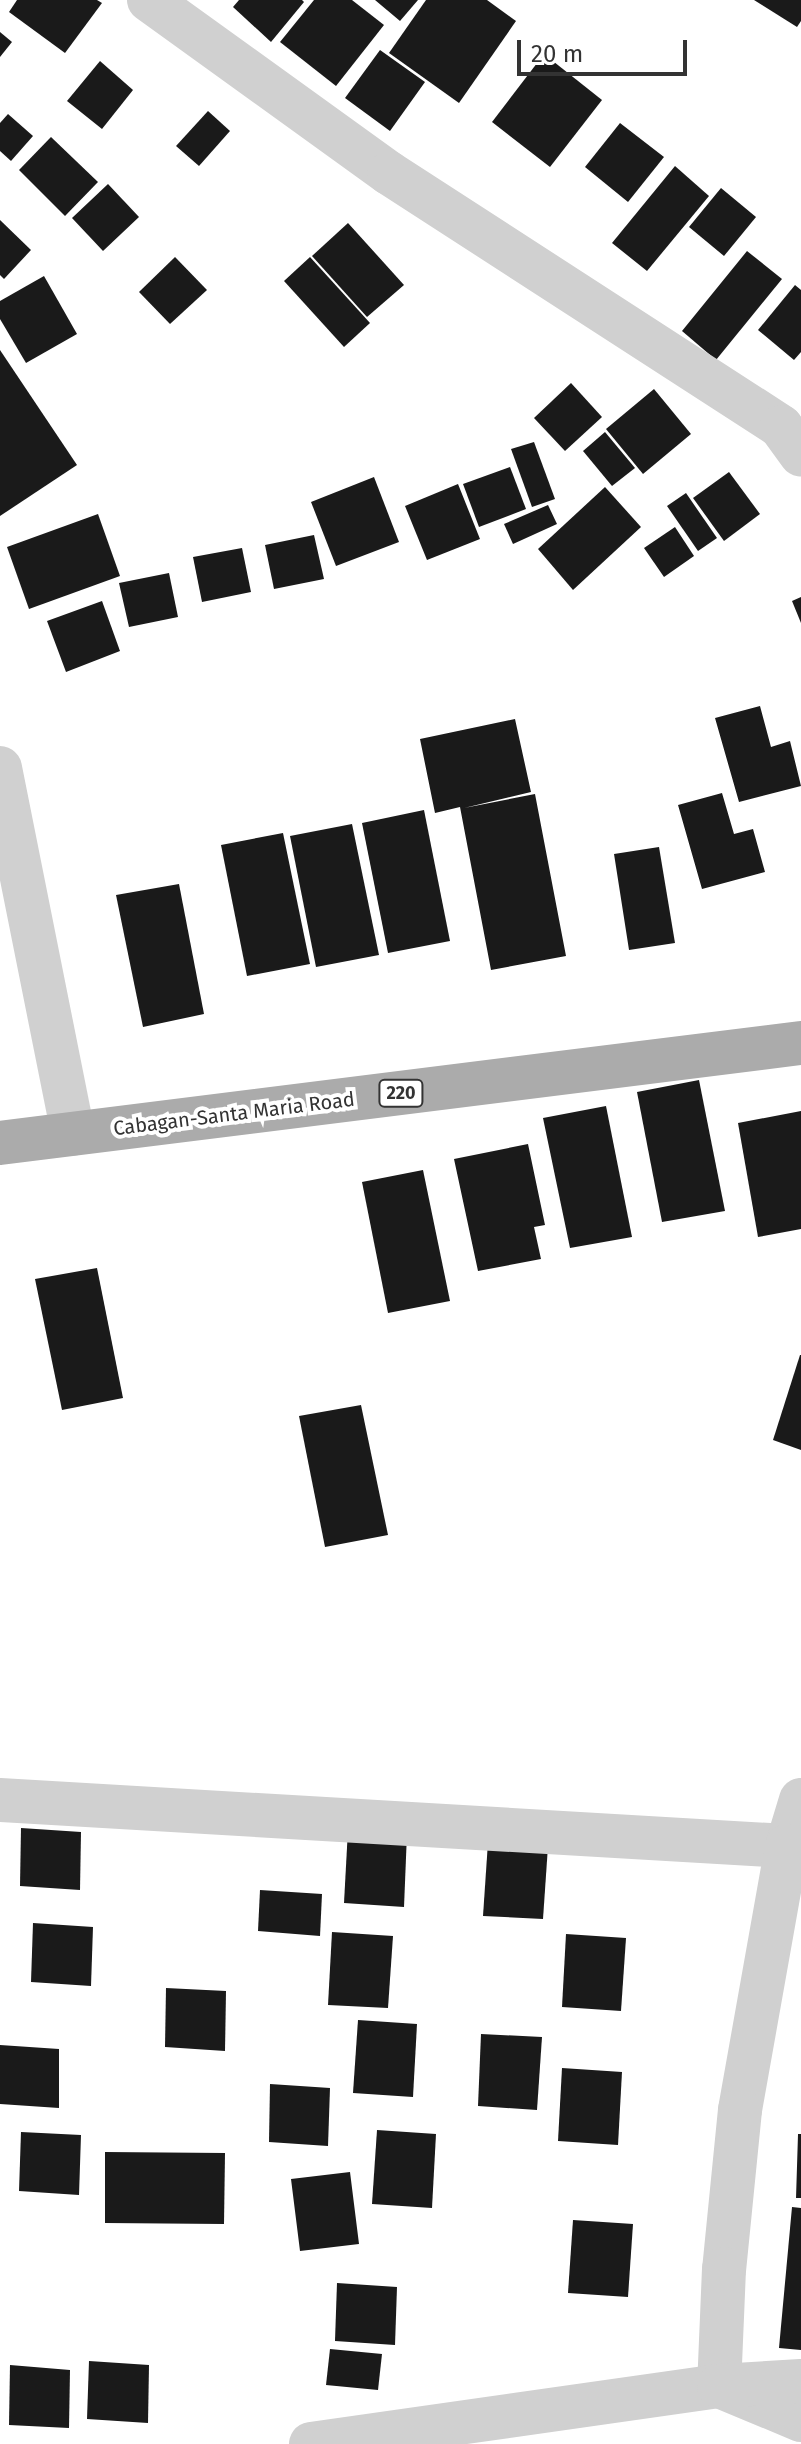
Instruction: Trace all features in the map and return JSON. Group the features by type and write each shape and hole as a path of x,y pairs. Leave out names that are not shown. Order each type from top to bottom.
{"main road":[{"name":"Cabagan-Santa Maria Road","path":"0,1143 801,1043"}],"street":[{"path":"149,0 389,173 781,427 801,455"},
{"path":"0,768 73,1134"},
{"path":"0,1800 787,1846"},
{"path":"719,2386 740,2110 787,1846 801,1800"},
{"path":"311,2444 719,2386 801,2381"},
{"path":"719,2386 801,2420"}],"building":[{"path":"17,0 97,0 102,3 65,53 9,12"},
{"path":"239,0 304,2 271,42 233,7"},
{"path":"314,0 352,0 384,25 336,86 280,42"},
{"path":"375,0 418,0 400,21"},
{"path":"426,0 487,0 516,21 459,103 389,53"},
{"path":"754,0 801,0 801,21 797,27"},
{"path":"0,32 12,42 0,57"},
{"path":"380,50 425,82 390,131 345,98"},
{"path":"544,54 602,100 550,167 492,122"},
{"path":"100,61 133,90 102,129 67,101"},
{"path":"208,111 230,131 199,166 176,146"},
{"path":"8,114 33,136 11,161 0,151 0,123"},
{"path":"620,123 664,157 628,202 585,167"},
{"path":"51,137 98,182 65,216 19,170"},
{"path":"675,166 709,196 647,271 612,243"},
{"path":"108,184 139,217 103,251 72,218"},
{"path":"721,188 756,217 724,256 689,227"},
{"path":"0,220 31,250 4,279 0,275"},
{"path":"348,223 404,285 367,317 312,256"},
{"path":"747,251 782,279 716,360 682,331"},
{"path":"175,257 207,290 170,324 139,292"},
{"path":"310,257 370,323 344,347 284,281"},
{"path":"44,276 77,334 26,363 0,319 0,301"},
{"path":"795,285 801,290 801,352 794,360 758,330"},
{"path":"0,350 77,465 0,516"},
{"path":"571,383 602,417 565,451 534,418"},
{"path":"654,389 691,434 643,474 606,429"},
{"path":"605,432 635,468 612,486 583,451"},
{"path":"534,442 555,499 532,507 511,449"},
{"path":"510,467 526,509 479,527 463,484"},
{"path":"729,472 760,514 724,541 693,498"},
{"path":"374,477 399,542 336,566 311,502"},
{"path":"458,484 480,539 427,560 405,506"},
{"path":"605,487 641,527 573,590 538,549"},
{"path":"686,493 717,538 698,551 667,506"},
{"path":"548,505 557,524 513,544 504,524"},
{"path":"98,514 120,576 29,609 7,547"},
{"path":"675,527 694,556 664,577 644,548"},
{"path":"314,535 324,579 274,589 265,545"},
{"path":"242,548 251,592 202,602 193,557"},
{"path":"169,573 178,617 129,627 119,583"},
{"path":"801,597 801,623 792,601"},
{"path":"102,601 120,651 66,672 47,621"},
{"path":"760,706 771,747 790,741 801,786 739,802 715,718"},
{"path":"515,719 531,792 464,808 535,794 566,956 491,970 460,807 435,813 420,739"},
{"path":"722,793 734,834 753,829 765,872 702,889 678,805"},
{"path":"424,810 450,941 388,953 362,823"},
{"path":"352,824 379,955 316,967 290,836"},
{"path":"283,833 310,964 247,976 221,845"},
{"path":"659,847 675,943 629,950 614,854"},
{"path":"179,884 204,1014 143,1027 116,895"},
{"path":"699,1080 725,1211 662,1222 637,1092"},
{"path":"606,1106 632,1237 570,1248 543,1118"},
{"path":"801,1111 801,1229 758,1237 738,1123"},
{"path":"528,1144 545,1225 534,1227 541,1259 478,1271 454,1159"},
{"path":"423,1170 450,1301 388,1313 362,1182"},
{"path":"97,1268 123,1398 62,1410 35,1279"},
{"path":"801,1355 801,1450 773,1440"},
{"path":"361,1405 388,1535 325,1547 299,1416"},
{"path":"21,1828 81,1832 80,1890 20,1886"},
{"path":"348,1829 407,1833 404,1907 344,1903"},
{"path":"488,1842 548,1846 543,1919 483,1916"},
{"path":"260,1890 322,1894 320,1936 258,1931"},
{"path":"33,1923 93,1927 91,1986 31,1982"},
{"path":"332,1932 393,1936 388,2008 328,2005"},
{"path":"566,1934 626,1938 621,2011 562,2007"},
{"path":"166,1988 226,1991 225,2051 165,2047"},
{"path":"358,2020 417,2024 413,2097 353,2093"},
{"path":"481,2034 542,2037 537,2110 478,2106"},
{"path":"0,2045 59,2049 59,2108 0,2104"},
{"path":"562,2068 622,2072 618,2145 558,2141"},
{"path":"270,2084 330,2088 328,2146 269,2142"},
{"path":"377,2130 436,2134 432,2208 372,2204"},
{"path":"21,2132 81,2135 79,2195 19,2191"},
{"path":"798,2134 801,2134 801,2198 796,2198"},
{"path":"105,2152 225,2153 224,2224 105,2223"},
{"path":"350,2172 359,2244 300,2251 291,2179"},
{"path":"792,2207 801,2208 801,2350 779,2348"},
{"path":"573,2220 633,2224 628,2297 568,2293"},
{"path":"337,2283 397,2287 395,2345 335,2341"},
{"path":"330,2349 382,2354 378,2390 326,2385"},
{"path":"89,2361 149,2365 148,2423 87,2419"},
{"path":"10,2365 70,2370 69,2428 9,2425"}]}
